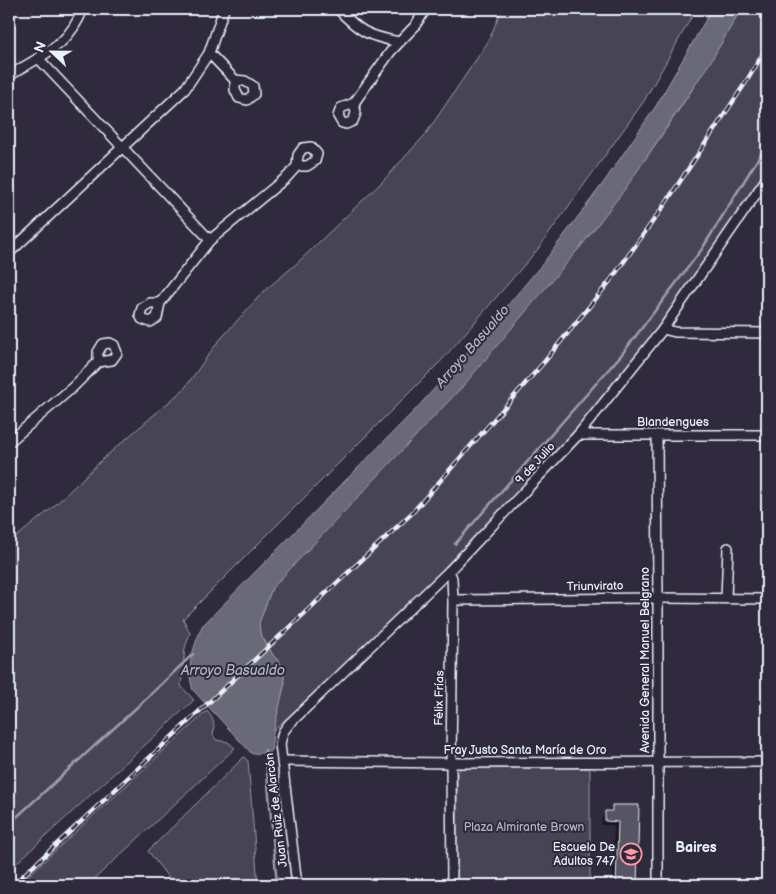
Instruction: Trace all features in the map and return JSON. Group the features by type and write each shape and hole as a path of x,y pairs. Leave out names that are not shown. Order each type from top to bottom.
{"street":[{"path":"9,76 57,46 75,27 83,9"},
{"path":"9,253 185,89 208,53 224,9"},
{"path":"221,20 228,9"},
{"path":"338,9 360,30 384,39 399,42"},
{"path":"354,103 426,9"},
{"path":"208,53 235,80"},
{"path":"39,58 210,240"},
{"path":"160,303 210,240 275,188 297,166"},
{"name":"9 de Julio","path":"282,732 449,572 578,435 663,329 767,178"},
{"path":"663,329 675,332 767,333"},
{"path":"11,435 74,386 98,362"},
{"name":"Avenida General Manuel Belgrano","path":"657,434 658,885"},
{"name":"Blandengues","path":"578,435 767,434"},
{"path":"726,598 728,548"},
{"name":"Félix Frías","path":"449,572 452,578 453,600 452,885"},
{"name":"Triunvirato","path":"453,600 767,598"},
{"name":"Juan Ruiz de Alarcón","path":"282,732 280,744 297,885"},
{"name":"Fray Justo Santa María de Oro","path":"283,761 767,762"}],"green space":[{"path":"502,9 696,9 644,101 538,249 442,360 183,619 190,633 185,648 181,686 194,700 9,870 9,543 53,507 105,457 184,389 217,343 263,292 295,265 382,182 425,135 488,42"},
{"path":"741,9 767,9 767,169 654,334 574,433 455,561 273,731 285,682 281,664 273,655 260,633 259,623 272,588 581,246 665,130"},
{"path":"207,711 213,722 213,735 216,740 228,742 235,748 88,885 18,885"},
{"path":"244,757 248,761 258,885 174,885 148,851"},
{"name":"Plaza Almirante Brown","path":"590,768 590,885 457,885 457,775 460,769"}],"water":[{"name":"Arroyo Basualdo","path":"712,9 741,9 711,61 625,189 581,246 463,386 272,588 259,623 260,633 273,655 281,664 285,682 273,733 271,752 252,754 193,690 190,665 202,626 416,409 481,337 544,262 604,182 656,106"}],"building":[{"path":"612,805 639,805 637,885 616,885 618,822 605,821 605,811 612,811"}],"waterway":[{"path":"455,544 622,354 702,249 767,144"},
{"path":"9,824 193,654"},
{"name":"Arroyo Basualdo","path":"265,750 277,885"}],"railway":[{"path":"13,885 412,513 545,361 610,281 663,207 767,47"}],"place":[{"name":"Escuela De Adultos 747","path":"631,854"}],"district":[{"name":"Baires","path":"696,847"}]}
